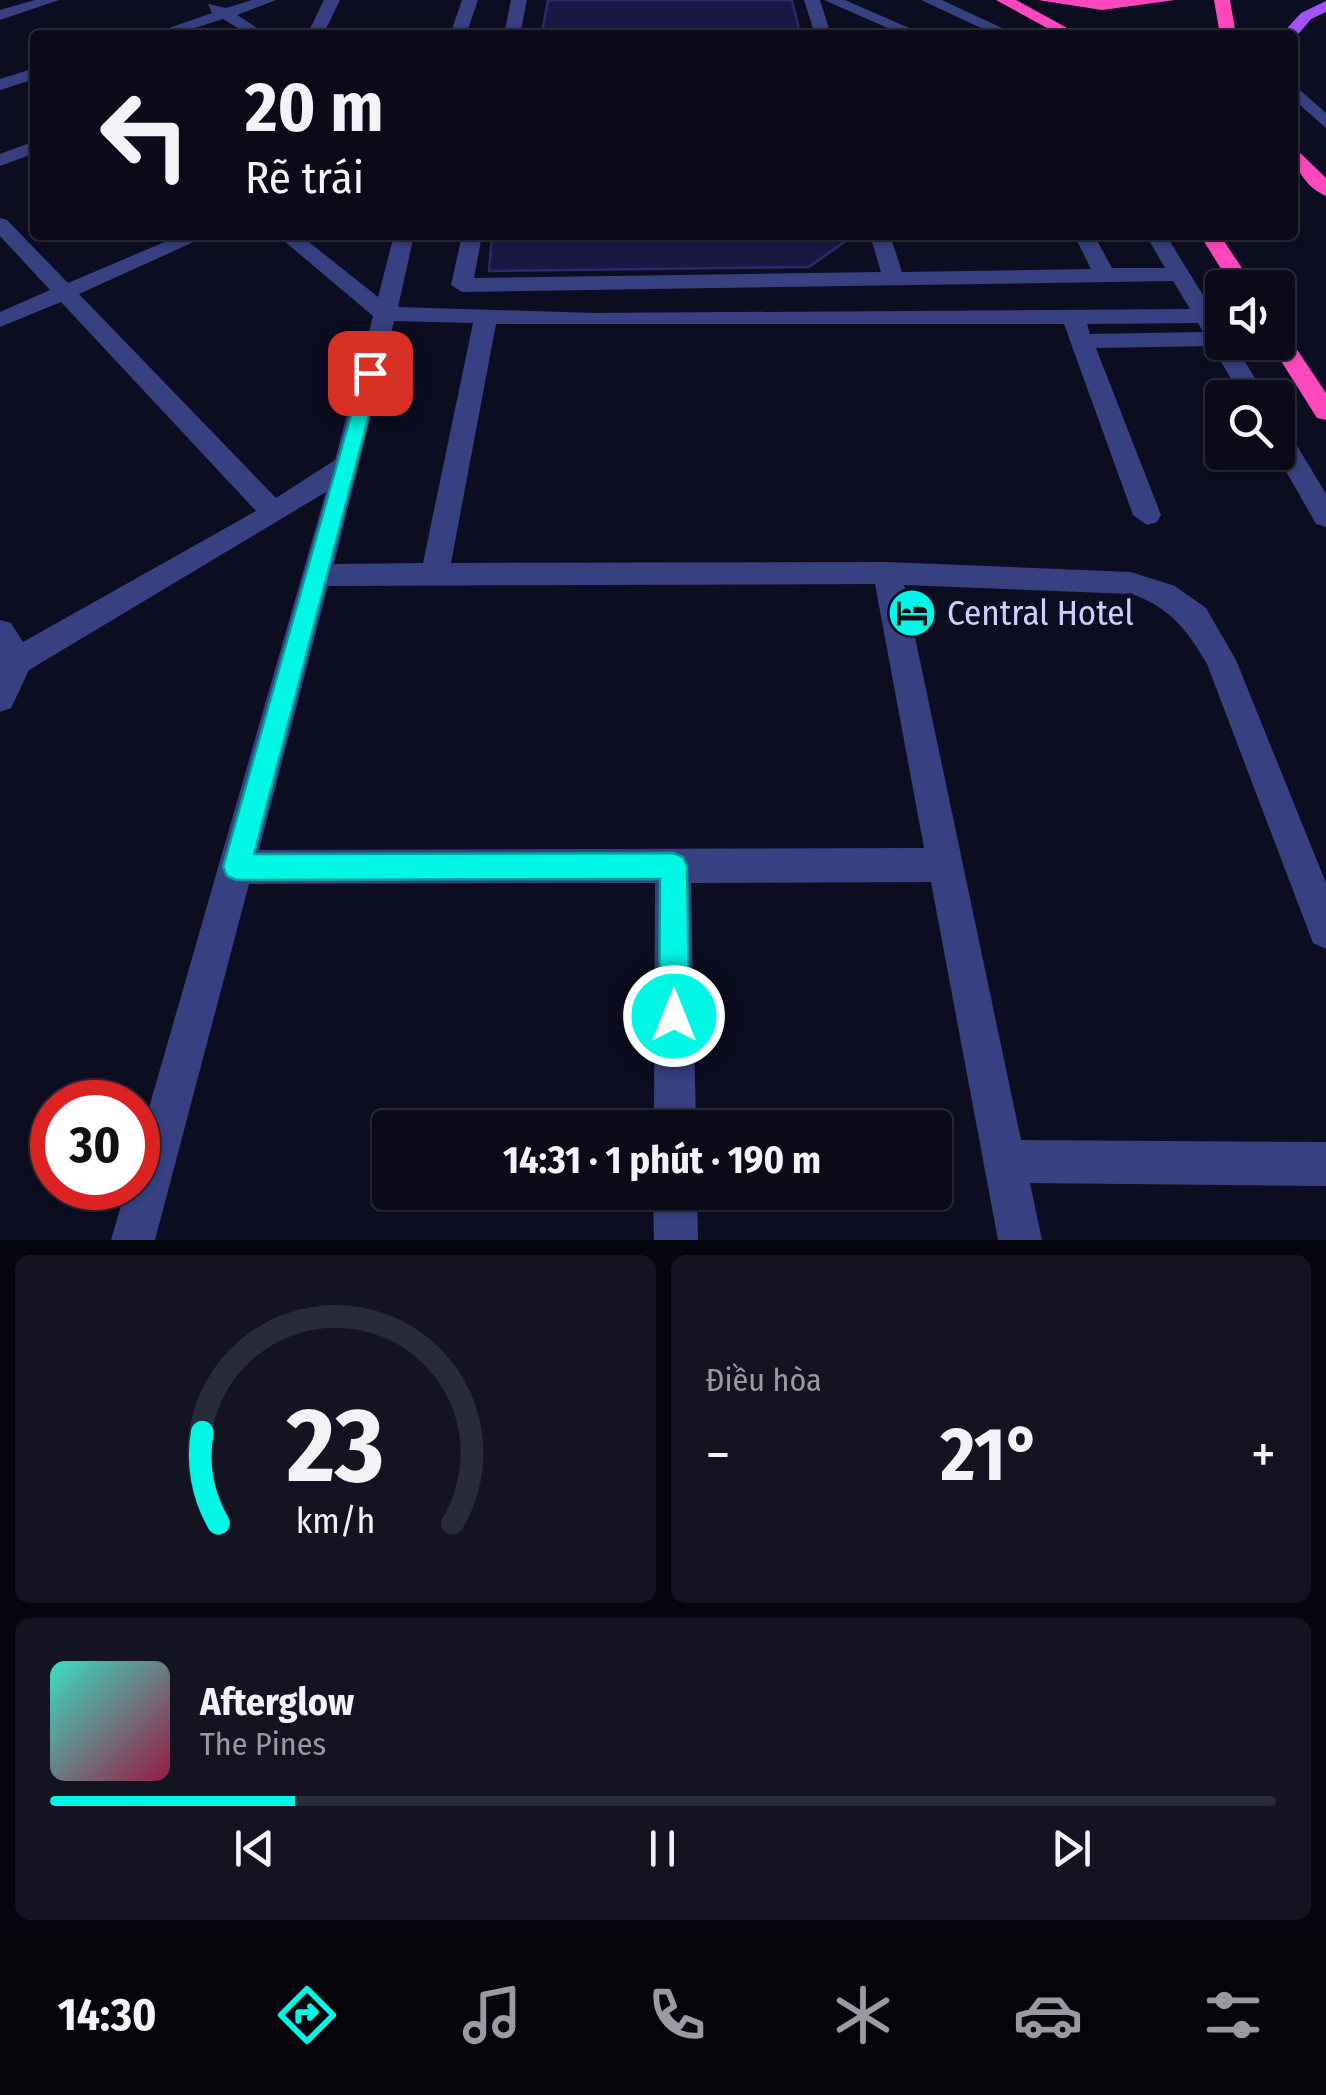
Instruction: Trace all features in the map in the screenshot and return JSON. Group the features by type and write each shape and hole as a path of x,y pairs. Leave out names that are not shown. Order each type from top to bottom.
{"highway":[{"path":"1004,0 1062,30"},
{"path":"1046,0 1102,5 1167,0"},
{"path":"1222,0 1227,30"},
{"path":"1298,157 1326,190"},
{"path":"1213,240 1232,270"},
{"path":"1292,360 1326,412"}],"main road":[{"path":"1293,30 1306,16 1326,6"}],"street":[{"path":"0,14 51,0"},
{"path":"202,0 251,30"},
{"path":"173,30 268,0"},
{"path":"317,30 332,0"},
{"path":"460,30 470,0"},
{"path":"513,30 519,0"},
{"path":"812,0 821,30"},
{"path":"832,0 906,30"},
{"path":"929,0 998,30"},
{"path":"0,84 30,75"},
{"path":"1298,94 1326,123"},
{"path":"0,160 30,149"},
{"path":"0,224 274,512"},
{"path":"0,320 187,240"},
{"path":"293,240 385,314 1078,329 1205,337"},
{"path":"133,1240 347,465 403,240"},
{"path":"471,240 462,285 1176,274"},
{"path":"881,240 892,277"},
{"path":"1087,240 1104,274"},
{"path":"1078,329 1205,316 1159,240"},
{"path":"435,574 486,317"},
{"path":"1078,329 1147,515"},
{"path":"1295,464 1326,517"},
{"path":"9,666 274,512 347,465"},
{"path":"316,575 887,573 1131,584 1165,594 1195,617 1221,660 1326,930"},
{"path":"887,573 1020,1240"},
{"path":"0,632 9,666 0,698"},
{"path":"236,867 946,865"},
{"path":"673,866 675,1110"},
{"path":"1004,1160 1326,1164"},
{"path":"675,1210 676,1240"}],"building":[{"path":"548,0 792,0 799,30 542,30"},
{"path":"492,240 847,240 809,267 489,271"}],"place":[{"name":"Central Hotel","path":"912,613"}],"route":[{"path":"370,373 236,867 673,866 674,1016"}]}
